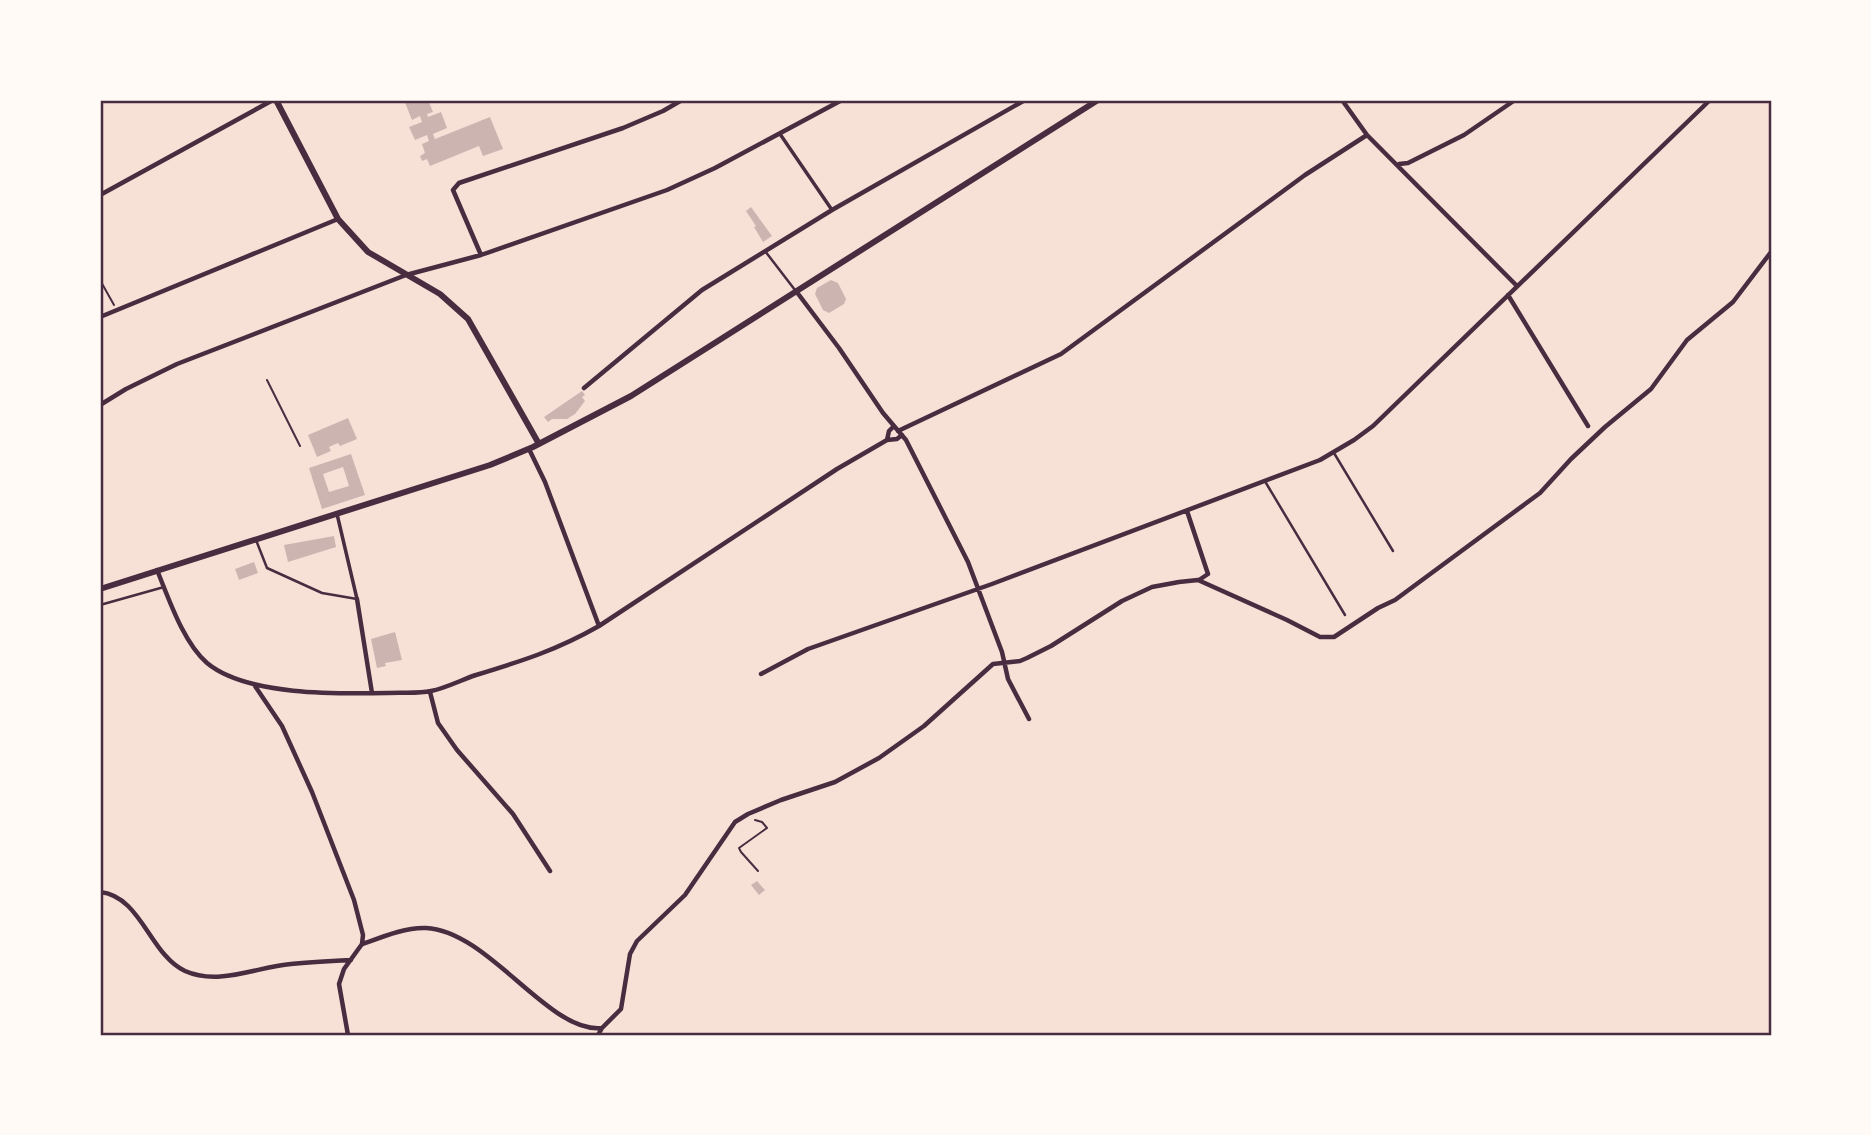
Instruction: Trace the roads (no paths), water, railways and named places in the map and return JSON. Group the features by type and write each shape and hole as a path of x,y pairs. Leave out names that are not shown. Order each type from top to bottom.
{"main road":[{"path":"275,100 338,219 368,252 440,294 468,319 539,444"},
{"path":"100,589 490,465 539,444 631,396 1098,100"}],"street":[{"path":"100,195 275,100"},
{"path":"481,255 453,190 459,183 623,128 682,100"},
{"path":"100,405 177,364 406,275 481,255 667,190 842,100"},
{"path":"584,388 702,290 832,210 1025,100"},
{"path":"1342,100 1367,135 1517,286"},
{"path":"1398,164 1408,163 1464,135 1515,100"},
{"path":"761,674 808,649 979,589 1334,453 1373,426 1710,100"},
{"path":"780,134 832,210"},
{"path":"157,570 183,627 205,661 215,669 254,685 324,693 430,692 538,656 599,626 837,469 887,440 897,439 900,433 1061,354 1305,175 1367,135"},
{"path":"100,317 338,219"},
{"path":"1198,580 1287,620 1315,636 1334,637 1395,600 1540,493 1571,458 1618,414 1651,389 1687,340 1733,302 1771,252"},
{"path":"795,290 900,433 957,540 979,589 1008,679 1029,719"},
{"path":"1508,295 1588,426"},
{"path":"887,440 894,426"},
{"path":"528,449 545,482 599,626"},
{"path":"598,1035 602,1027 621,1009 630,954 636,941 685,895 735,822 781,800 835,782 879,758 924,726 993,664 1020,661 1051,646 1122,601 1152,587 1198,580 1208,574 1186,511"},
{"path":"337,514 357,599 372,693"},
{"path":"254,685 282,726 310,786 354,900 363,935 362,944 344,969 339,984 348,1035"},
{"path":"430,692 438,723 472,768 513,814 550,871"},
{"path":"100,892 110,894 122,902 175,965 201,976 222,976 289,964 351,960"},
{"path":"362,944 423,928 455,936 483,953 563,1017 583,1027 602,1027"}],"lane":[{"path":"765,251 795,290"},
{"path":"1334,453 1393,551"},
{"path":"1265,481 1345,615"},
{"path":"255,540 267,568 321,593 357,599"},
{"path":"100,605 164,587"}]}
